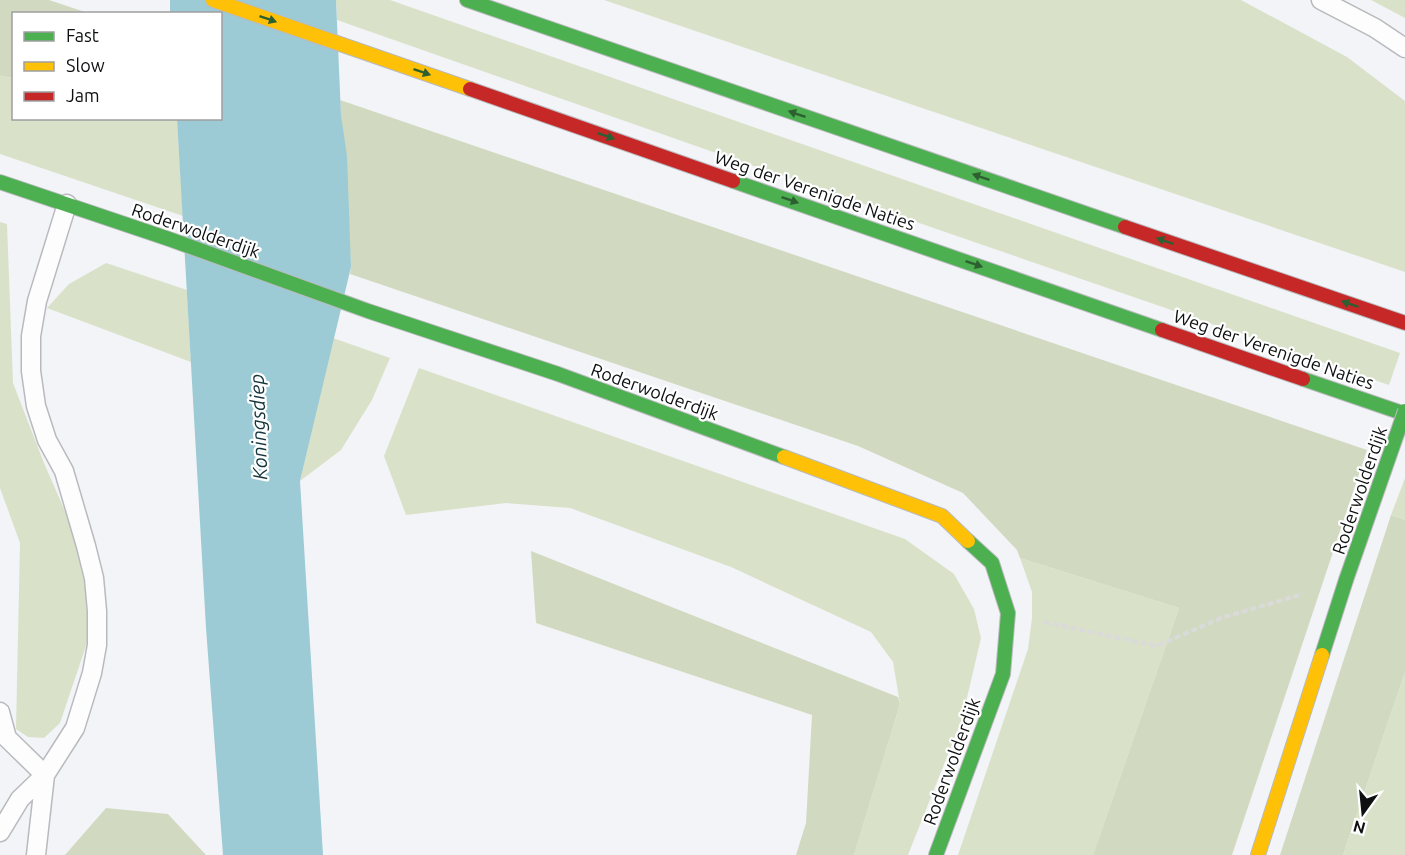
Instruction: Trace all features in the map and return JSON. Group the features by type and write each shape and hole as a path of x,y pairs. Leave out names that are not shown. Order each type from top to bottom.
{"main road":[{"name":"Weg der Verenigde Naties","path":"213,0 1405,413"},
{"path":"467,0 1405,323"},
{"name":"Roderwolderdijk","path":"0,182 169,239 368,311 558,374 942,516 992,563 1008,613 1003,674 936,855"},
{"name":"Roderwolderdijk","path":"1258,855 1346,580 1405,413"}],"lane":[{"path":"1321,0 1375,28 1405,48"},
{"path":"0,832 20,799 45,775 75,728 92,673 97,645 95,589 86,546 64,471 47,440 40,418 31,371 31,336 37,301 67,204"},
{"path":"0,712 7,738 45,775"},
{"path":"36,855 45,775"}],"path":[{"path":"1008,613 1157,646 1221,618 1346,580"}],"green space":[{"path":"0,0 49,0 85,12 12,12 12,78 0,76"},
{"path":"336,0 390,0 1400,353 1389,385 337,20"},
{"path":"604,0 1241,0 1347,57 1405,101 1405,272"},
{"path":"1371,0 1405,0 1405,18"},
{"path":"0,76 12,78 12,120 177,120 183,216 0,154"},
{"path":"340,100 1367,450 1232,855 1093,855 1179,608 1020,558 1017,550 963,493 858,446 350,274"},
{"path":"0,222 7,224 13,383 75,534 92,594 87,643 60,723 44,738 28,737 16,729 20,543 0,488"},
{"path":"106,263 187,290 191,362 47,308 69,284"},
{"path":"333,338 390,358 372,400 341,450 300,481"},
{"path":"419,368 905,539 954,574 974,609 981,638 962,719 908,855 854,855 900,704 893,662 871,632 731,567 570,508 506,503 406,515 384,456"},
{"path":"1405,478 1405,520 1391,515"},
{"path":"1391,515 1405,520 1405,672 1343,855 1280,855"},
{"path":"531,551 898,697 900,704 854,855 796,855 806,823 812,715 536,623"},
{"path":"1020,558 1179,608 1093,855 958,855 1028,649 1032,618 1032,592"},
{"path":"1405,672 1405,855 1343,855"},
{"path":"106,808 168,814 206,855 65,855"}],"water":[{"name":"Koningsdiep","path":"170,0 336,0 341,115 347,156 351,267 300,481 323,855 223,855 206,628 177,120 222,120 222,12 170,12"}],"traffic: fast":[{"path":"467,0 1125,227"},
{"path":"733,181 1162,330"},
{"path":"0,182 169,239 368,311 558,374 784,457"},
{"path":"1303,379 1405,414"},
{"path":"1346,580 1405,411"},
{"path":"936,855 1003,674 1008,613 992,563 968,541"},
{"path":"1322,655 1346,580"}],"traffic: slow":[{"path":"213,0 470,89"},
{"path":"784,457 942,516 968,541"},
{"path":"1258,855 1322,655"}],"traffic: jam":[{"path":"470,89 733,181"},
{"path":"1125,227 1405,323"},
{"path":"1162,330 1303,379"}]}
